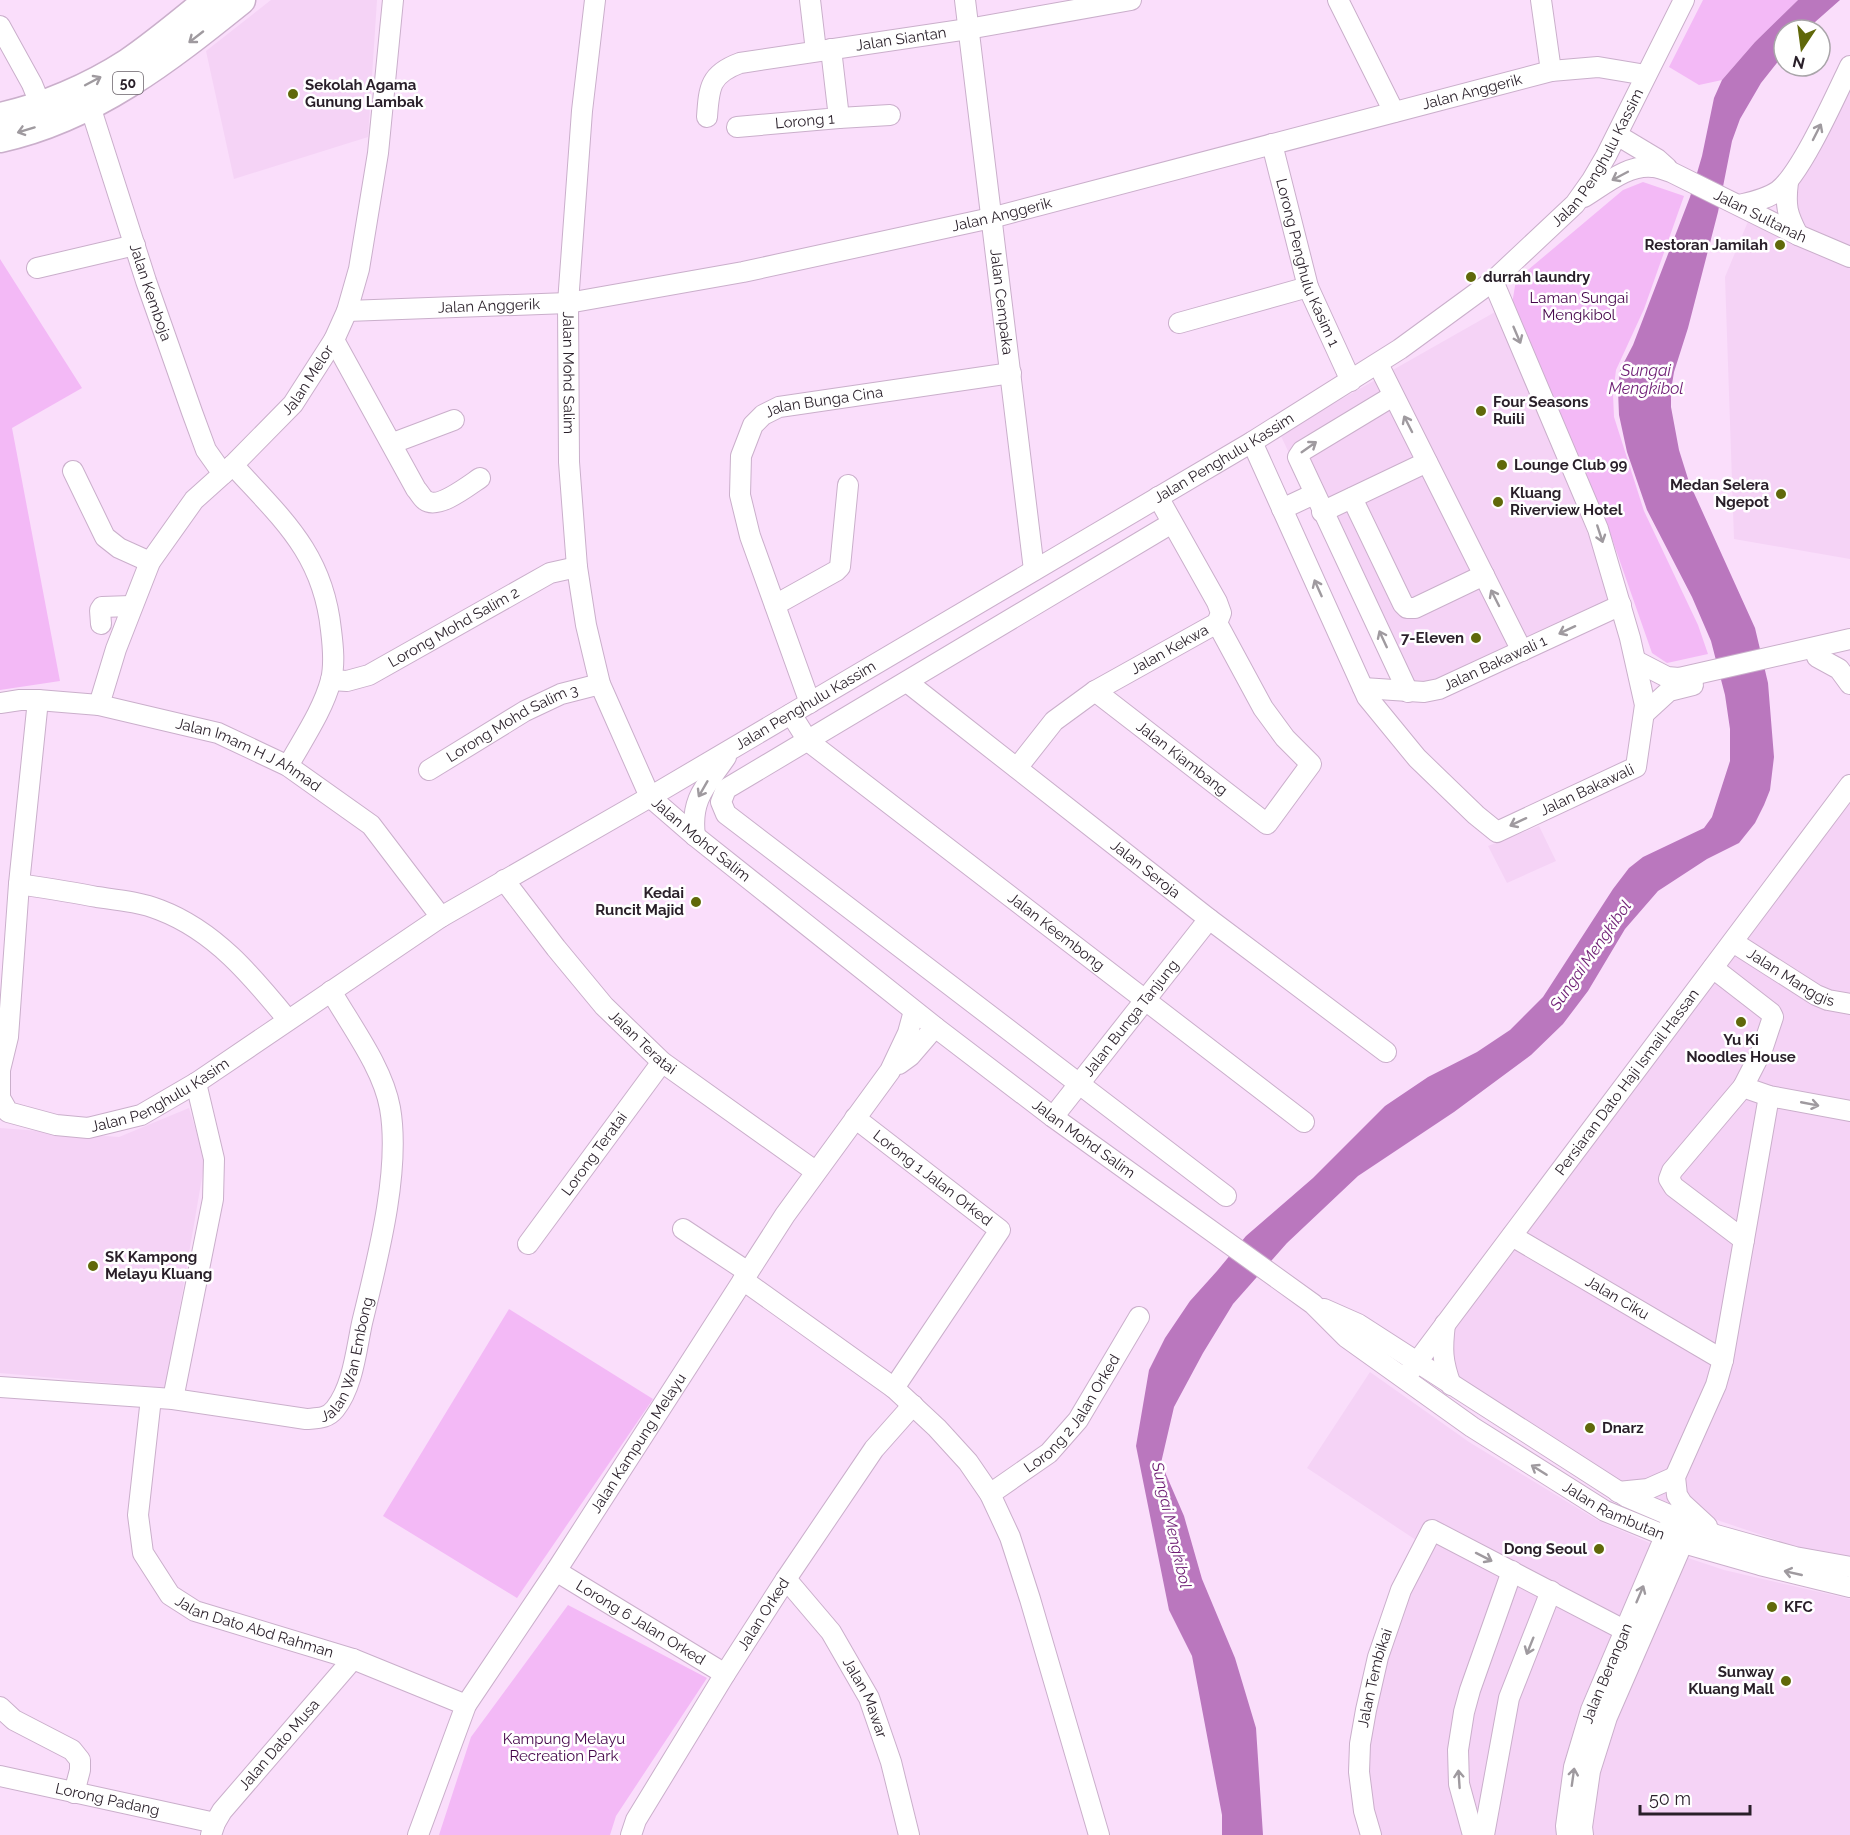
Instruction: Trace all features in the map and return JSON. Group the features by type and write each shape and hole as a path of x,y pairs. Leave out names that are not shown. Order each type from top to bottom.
{"highway":[{"name":"50","path":"0,117 41,106 127,63 209,0"},
{"name":"50","path":"0,138 60,120 90,106 148,71 191,41 241,0"}],"street":[{"name":"Jalan Melor","path":"99,705 131,606 150,562 194,500 228,470 293,404 334,340 347,311 359,269 378,153 393,0"},
{"name":"Jalan Mohd Salim","path":"595,0 582,111 568,303 569,462 577,567 586,625 600,684 650,797 695,836 914,1011 1053,1117 1313,1304 1346,1337 1405,1378"},
{"name":"Lorong 1","path":"737,127 839,118 810,0"},
{"name":"Jalan Cempaka","path":"965,0 1034,570"},
{"name":"Jalan Siantan","path":"707,117 709,90 717,76 726,68 740,63 968,29 1131,0"},
{"path":"1338,0 1394,112"},
{"path":"1541,0 1551,71"},
{"name":"Jalan Penghulu Kassim","path":"650,797 1252,442 1378,364 1493,281 1575,204 1598,171 1684,0"},
{"path":"0,26 32,84 41,106"},
{"path":"1739,205 1765,198 1777,192 1788,182 1845,88 1850,66"},
{"name":"Jalan Anggerik","path":"347,311 568,303 743,272 991,218 1551,71 1598,67 1646,75"},
{"name":"Jalan Kemboja","path":"90,106 206,450 298,538 319,575 329,604 334,654 331,680 288,766"},
{"path":"839,118 890,115"},
{"name":"Jalan Sultanah","path":"1617,135 1658,159 1671,172"},
{"name":"Lorong Penghulu Kasim 1","path":"1272,144 1308,287 1351,381"},
{"name":"Jalan Sultanah","path":"1575,204 1624,172 1652,167 1671,172 1850,258"},
{"path":"1788,182 1785,204 1788,216 1798,235"},
{"path":"37,268 135,244"},
{"name":"Jalan Bakawali","path":"1252,442 1363,688 1380,716 1417,758 1476,815 1497,832 1636,766 1645,714 1636,661 1621,605 1598,529 1493,281"},
{"path":"1179,324 1308,287"},
{"path":"334,340 393,442 416,489 425,501 435,504 449,498 480,478"},
{"path":"1378,364 1522,651"},
{"name":"Jalan Bunga Cina","path":"810,703 750,536 740,495 741,456 753,424 763,415 779,407 1011,374"},
{"path":"1394,396 1302,451 1298,457 1408,692"},
{"path":"393,442 454,420"},
{"path":"1322,512 1427,462"},
{"path":"73,471 105,537 119,548 150,562"},
{"path":"775,605 840,567 848,485"},
{"path":"1282,509 1314,494"},
{"name":"Jalan Kekwa","path":"1017,768 1054,721 1095,692 1217,623 1221,613 1217,602 1158,497"},
{"path":"1352,498 1407,608 1414,608 1484,575"},
{"name":"Jalan Penghulu Kassim","path":"1078,1084 726,814 721,802 726,789 1172,524"},
{"name":"Lorong Mohd Salim 2","path":"331,680 347,681 369,675 550,573 577,567"},
{"name":"Jalan Bakawali 1","path":"1363,688 1408,692 1439,689 1621,605"},
{"path":"101,624 100,610 102,608 131,606"},
{"name":"Jalan Kiambang","path":"1095,692 1267,824 1311,764 1285,738 1263,708 1217,623"},
{"path":"1811,655 1850,639"},
{"path":"1645,714 1662,696 1680,682 1811,655 1850,650"},
{"path":"1811,655 1839,669 1850,684"},
{"path":"1636,661 1680,682"},
{"name":"Jalan Seroja","path":"907,682 1209,919 1386,1052"},
{"name":"Lorong Mohd Salim 3","path":"429,770 525,711 561,694 600,684"},
{"name":"Jalan Imam H J Ahmad","path":"0,703 38,700 99,705 218,733 288,766 372,825 441,917"},
{"name":"Jalan Penghulu Kasim","path":"38,700 0,1070 0,1098 8,1112 56,1125 88,1128 141,1115 196,1083 441,917 650,797"},
{"path":"791,714 808,741"},
{"name":"Jalan Keembong","path":"808,741 1304,1122"},
{"path":"695,836 693,821 698,797 706,782 731,749"},
{"name":"Persiaran Dato Haji Ismail Hassan","path":"1405,1378 1850,785"},
{"name":"Jalan Teratai","path":"504,880 604,1006 662,1062 816,1171"},
{"path":"19,884 134,902 160,910 188,923 221,946 249,972 288,1020"},
{"name":"Jalan Bunga Tanjung","path":"1053,1117 1209,919"},
{"name":"Jalan Manggis","path":"1733,942 1816,994 1828,1000 1850,1004"},
{"path":"1713,968 1771,1013 1773,1017 1762,1050 1743,1087 1672,1171 1669,1179 1674,1187 1744,1239"},
{"name":"Jalan Wan Embong","path":"0,1387 173,1399 306,1419 326,1417 335,1409 348,1387 378,1254 388,1198 393,1144 390,1107 378,1072 331,991"},
{"name":"Jalan Kampung Melayu","path":"418,1835 466,1705 556,1571 816,1171 890,1071 912,1024 914,1011"},
{"name":"Jalan Kampung Melayu","path":"890,1071 910,1056 935,1027"},
{"name":"Lorong Teratai","path":"528,1244 662,1062"},
{"path":"173,1399 213,1199 214,1159 196,1083"},
{"path":"1078,1084 1227,1196"},
{"path":"1743,1087 1769,1096 1850,1111"},
{"path":"1716,1535 1682,1503 1677,1495 1676,1477 1716,1385 1723,1360 1769,1096"},
{"name":"Lorong 1 Jalan Orked","path":"855,1118 1000,1230 894,1388"},
{"path":"683,1228 894,1388 968,1462 990,1494 1010,1537 1099,1835"},
{"name":"Jalan Ciku","path":"1512,1236 1723,1360"},
{"name":"Jalan Mohd Salim","path":"1313,1304 1358,1324 1417,1361"},
{"name":"Lorong 2 Jalan Orked","path":"990,1494 1049,1453 1078,1420 1139,1317"},
{"path":"1445,1324 1444,1365 1451,1385"},
{"name":"Jalan Rambutan","path":"1417,1361 1618,1492 1716,1535 1796,1557 1850,1567"},
{"name":"Jalan Rambutan","path":"1405,1378 1491,1439 1605,1511 1674,1540 1760,1566 1850,1587"},
{"name":"Jalan Dato Abd Rahman","path":"151,1398 138,1515 143,1553 170,1595 195,1611 353,1659 466,1705"},
{"name":"Jalan Orked","path":"631,1835 636,1820 724,1674 786,1579 874,1449 913,1405"},
{"path":"1618,1492 1648,1489 1676,1477"},
{"name":"Jalan Berangan","path":"1583,1835 1582,1827 1590,1771 1607,1717 1682,1521"},
{"name":"Jalan Tembikai","path":"1371,1835 1364,1811 1359,1772 1360,1744 1366,1710 1378,1657 1401,1590 1432,1530 1512,1571"},
{"name":"Jalan Berangan","path":"1567,1835 1566,1826 1574,1767 1591,1710 1624,1630 1674,1540"},
{"name":"Lorong 6 Jalan Orked","path":"556,1571 724,1674"},
{"path":"1473,1835 1459,1784 1458,1750 1470,1690 1512,1571 1624,1630"},
{"name":"Jalan Mawar","path":"786,1579 831,1632 869,1698 891,1762 909,1835"},
{"path":"1484,1835 1509,1698 1551,1592"},
{"name":"Jalan Dato Musa","path":"213,1829 222,1810 353,1659"},
{"path":"0,1707 14,1720 72,1750 80,1760 80,1770 74,1792"},
{"name":"Lorong Padang","path":"0,1776 74,1792 213,1829"}],"shaded area":[{"name":"Sekolah Agama Gunung Lambak","path":"271,0 377,0 368,137 234,179 206,51"},
{"path":"1850,85 1850,248 1804,228 1795,211 1795,183"},
{"path":"1749,219 1850,267 1850,559 1734,539 1725,277"},
{"path":"1495,312 1568,483 1615,603 1438,684 1398,685 1280,434"},
{"path":"1850,798 1850,1557 1797,1547 1658,1500 1611,1476 1427,1358"},
{"path":"1539,826 1556,861 1507,883 1488,846"},
{"name":"SK Kampong Melayu Kluang","path":"189,1108 205,1160 166,1388 0,1373 0,1128 119,1137"},
{"path":"1370,1372 1469,1442 1597,1520 1652,1544 1579,1710 1564,1763 1558,1835 1365,1835 1352,1774 1419,1542 1307,1468"},
{"path":"1685,1557 1724,1570 1850,1599 1850,1835 1592,1835 1598,1771 1612,1730"}],"green space":[{"path":"1703,0 1798,0 1780,18 1772,18 1772,25 1722,80 1699,85 1669,67"},
{"name":"Laman Sungai Mengkibol","path":"1643,182 1684,196 1644,309 1616,370 1613,394 1614,417 1644,511 1698,625 1708,654 1667,663 1652,653 1610,533 1512,304 1516,280 1623,190"},
{"path":"0,259 82,388 12,428 60,681 0,690"},
{"path":"509,1309 653,1399 517,1598 383,1516"},
{"name":"Kampung Melayu Recreation Park","path":"568,1605 707,1678 616,1816 610,1835 439,1835 471,1737"}],"water":[{"name":"Sungai Mengkibol","path":"1798,0 1840,0 1820,18 1780,18"},
{"name":"Sungai Mengkibol","path":"1772,25 1772,69 1740,119 1732,141 1718,212 1688,328 1674,372 1671,407 1679,450 1689,482 1755,628 1768,683 1774,757 1770,790 1755,823 1739,843 1707,859 1658,891 1625,929 1588,991 1563,1024 1531,1055 1454,1112 1358,1176 1287,1243 1233,1304 1174,1407 1161,1463 1184,1516 1202,1579 1235,1658 1256,1728 1263,1835 1222,1835 1222,1815 1192,1656 1169,1610 1136,1446 1149,1370 1165,1338 1190,1301 1246,1236 1313,1178 1385,1106 1428,1077 1477,1052 1510,1030 1543,997 1629,868 1643,857 1704,828 1712,817 1730,761 1730,729 1725,695 1711,641 1692,597 1647,510 1627,452 1619,415 1618,390 1620,370 1633,345 1690,197 1702,156 1714,98 1722,80"}],"place":[{"name":"Sekolah Agama Gunung Lambak","path":"293,94"},
{"name":"Restoran Jamilah","path":"1780,245"},
{"name":"durrah laundry","path":"1471,277"},
{"name":"Four Seasons Ruili","path":"1481,411"},
{"name":"Lounge Club 99","path":"1502,465"},
{"name":"Medan Selera Ngepot","path":"1781,494"},
{"name":"Kluang Riverview Hotel","path":"1498,502"},
{"name":"7-Eleven","path":"1476,638"},
{"name":"Kedai Runcit Majid","path":"696,902"},
{"name":"Yu Ki Noodles House","path":"1741,1022"},
{"name":"SK Kampong Melayu Kluang","path":"93,1266"},
{"name":"Dnarz","path":"1590,1428"},
{"name":"Dong Seoul","path":"1599,1549"},
{"name":"KFC","path":"1772,1607"},
{"name":"Sunway Kluang Mall","path":"1786,1681"}]}
